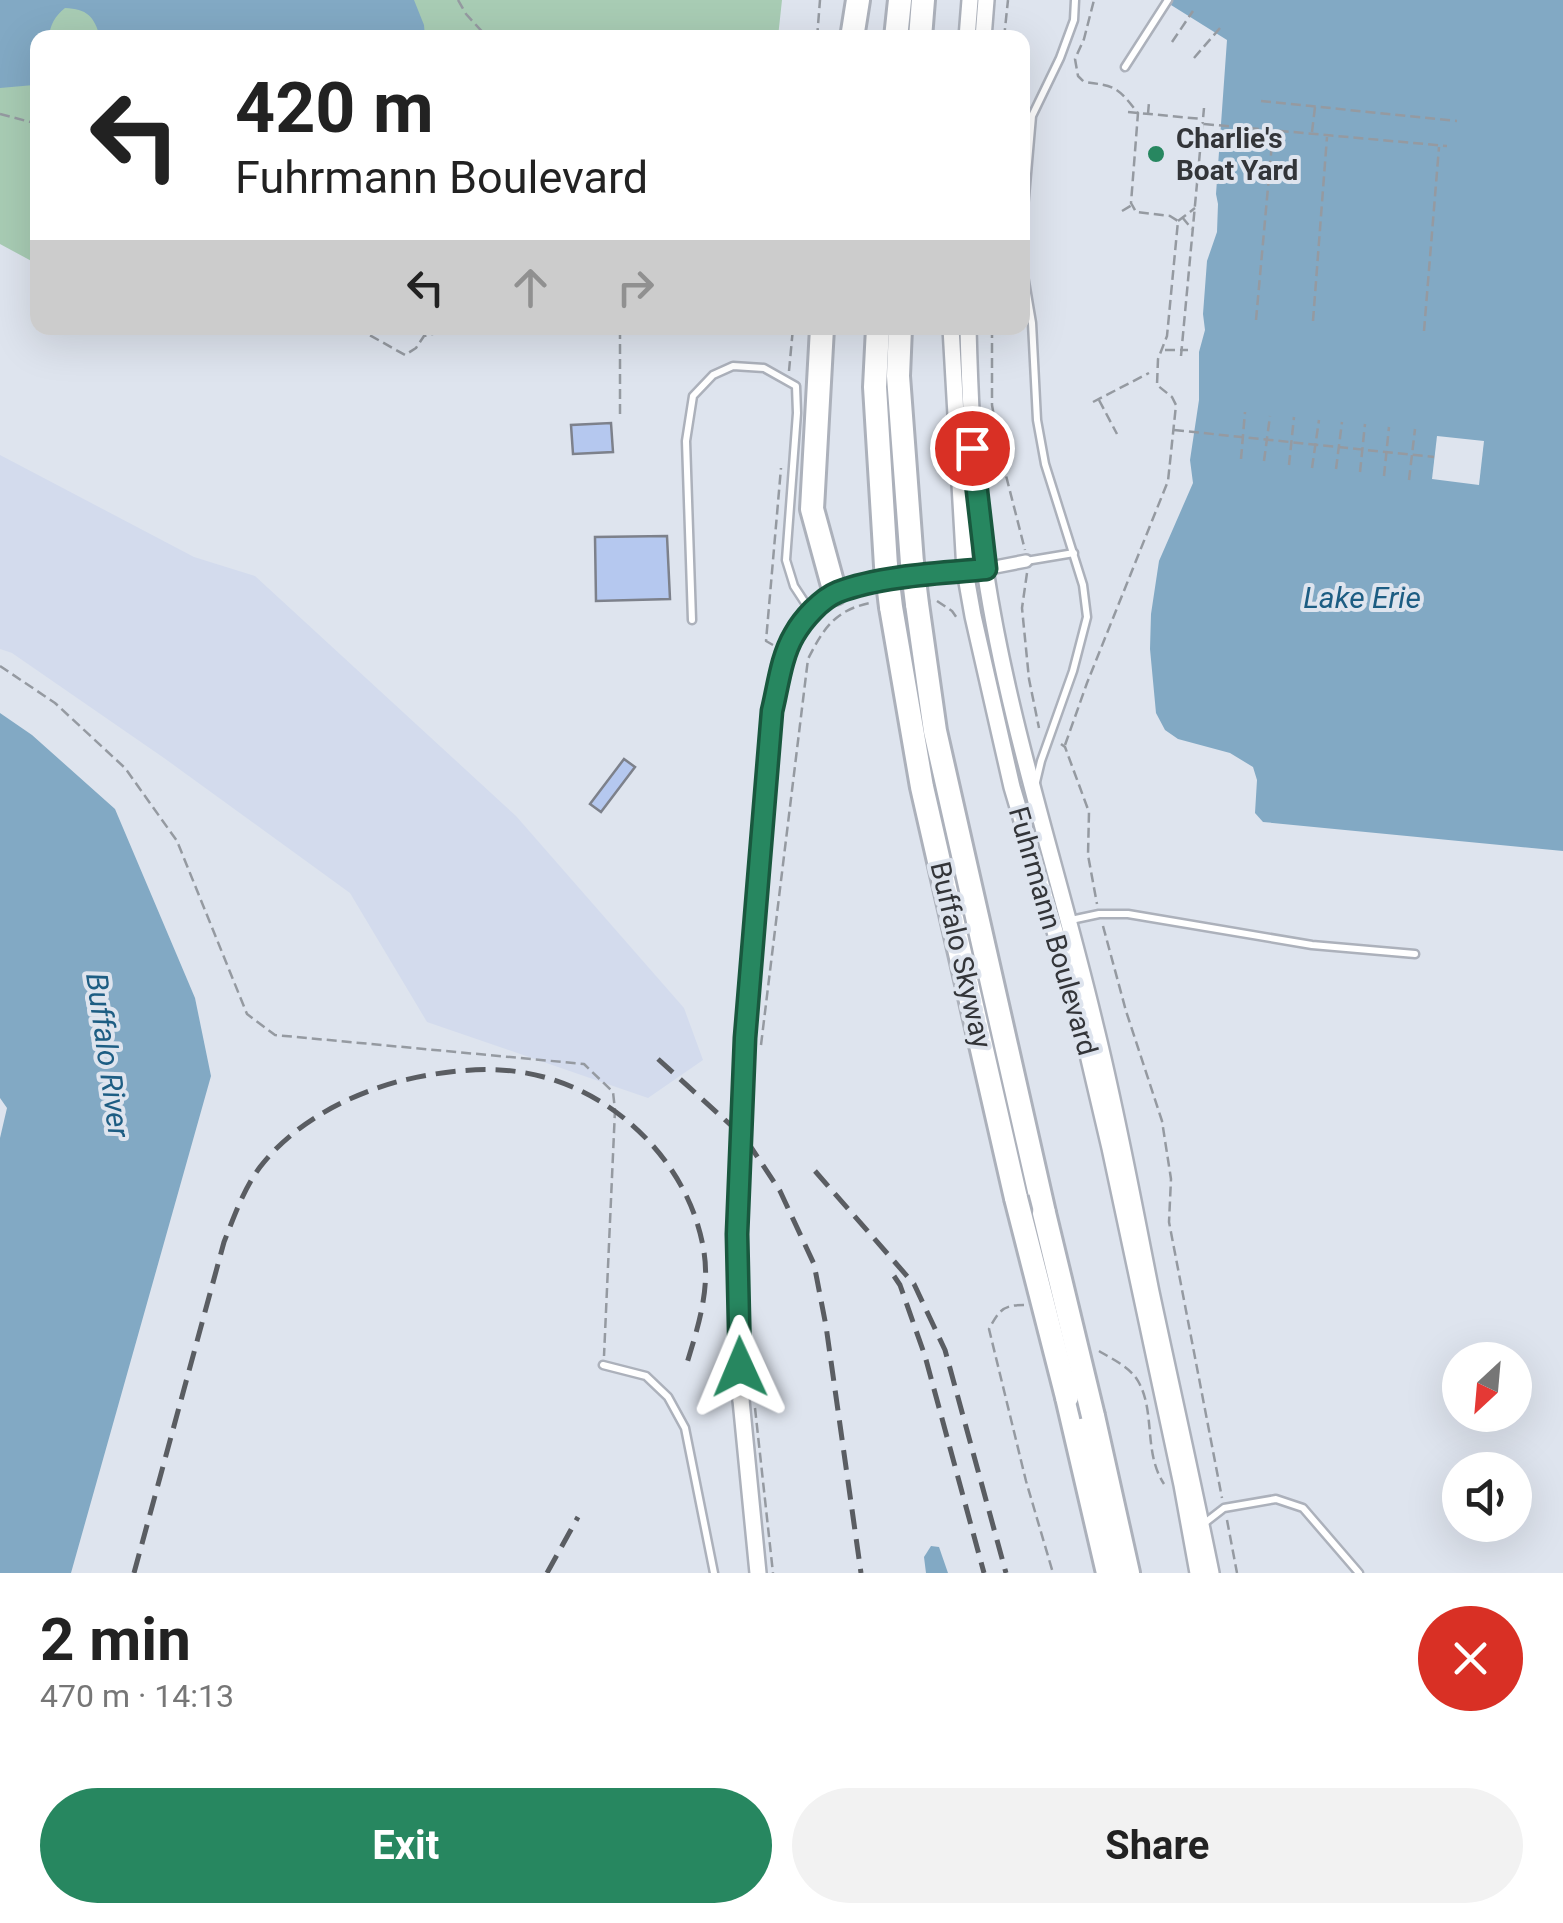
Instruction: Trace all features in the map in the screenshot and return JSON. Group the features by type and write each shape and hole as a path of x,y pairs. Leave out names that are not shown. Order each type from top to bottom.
{"highway":[{"path":"853,30 858,0"},
{"path":"897,30 900,0"},
{"path":"921,30 923,0"},
{"path":"822,335 812,509 835,593"},
{"name":"Buffalo Skyway","path":"878,335 876,386 886,604 922,786 1016,1198 1108,1573"},
{"name":"Buffalo Skyway","path":"900,335 898,376 912,563 924,601 934,731 1128,1573"}],"street":[{"path":"968,30 970,0"},
{"path":"984,30 986,0"},
{"name":"Fuhrmann Boulevard","path":"951,335 965,571 1012,786 1074,995 1196,1527 1211,1573"},
{"name":"Fuhrmann Boulevard","path":"968,335 972,448 986,569 1035,802 1070,921 1118,1118 1196,1527 1198,1573"},
{"path":"758,1573 737,1234 745,1038 772,711 783,664 793,636 811,613 835,593 919,576 1027,568"},
{"path":"1054,925 1070,921"}],"lane":[{"path":"1030,139 1032,116 1074,20 1074,0"},
{"path":"1125,66 1168,0"},
{"path":"1030,311 1037,420 1045,464 1084,584 1087,617 1073,671 1041,761 1035,802"},
{"path":"692,620 686,441 692,396 712,375 733,366 764,368 796,386 786,560 794,586 811,613"},
{"path":"1027,568 1074,552"},
{"path":"1070,921 1100,914 1128,914 1312,946 1414,954"},
{"path":"603,1365 646,1376 668,1397 685,1428 714,1573"},
{"path":"1196,1527 1224,1508 1270,1498 1303,1508 1359,1573"}],"path":[{"path":"458,0 481,30"},
{"path":"818,30 820,0"},
{"path":"1005,30 1008,0"},
{"path":"1094,0 1075,59 1078,76 1084,82 1122,91 1138,113 1132,205 1136,212 1180,219 1194,230"},
{"path":"1172,42 1193,10"},
{"path":"1194,58 1220,28"},
{"path":"1261,101 1457,122"},
{"path":"1148,114 1150,102"},
{"path":"1312,134 1316,107"},
{"path":"1181,353 1204,108"},
{"path":"1128,112 1447,146"},
{"path":"0,114 30,122"},
{"path":"1256,320 1273,130"},
{"path":"1314,321 1328,135"},
{"path":"1424,331 1439,145"},
{"path":"1122,212 1132,205"},
{"path":"1096,903 1088,855 1089,812 1065,747 1086,684 1168,480 1176,406 1172,397 1157,385 1158,359 1168,336 1180,219 1196,207"},
{"path":"369,335 405,355 428,335"},
{"path":"620,335 620,414"},
{"path":"789,371 792,335"},
{"path":"992,335 992,405 1025,545"},
{"path":"1162,350 1188,350"},
{"path":"1117,434 1096,401 1149,373"},
{"path":"1241,460 1246,412"},
{"path":"1264,461 1270,416"},
{"path":"1289,464 1294,417"},
{"path":"1312,468 1318,420"},
{"path":"1336,469 1342,422"},
{"path":"1360,472 1365,424"},
{"path":"1384,476 1390,427"},
{"path":"1174,430 1434,457"},
{"path":"1409,480 1415,430"},
{"path":"768,642 781,468"},
{"path":"1027,568 1022,608 1029,679 1043,734"},
{"path":"924,601 952,611 958,619"},
{"path":"760,1052 806,658 838,615 864,604 886,604"},
{"path":"0,666 56,702 126,768 177,841 247,1014 275,1035 584,1064 613,1092 603,1365"},
{"path":"1054,741 1065,747"},
{"path":"1104,931 1162,1121 1172,1179 1169,1222 1237,1573"},
{"path":"748,1403 773,1573"}],"shaded area":[{"path":"0,455 194,557 255,576 516,816 684,1008 703,1060 648,1098 427,1022 350,893 164,758 12,653 0,649"}],"green space":[{"path":"0,0 782,0 779,30 30,30 30,260 0,244"}],"water":[{"path":"0,0 414,0 424,25 424,30 97,30 88,15 65,8 51,30 30,30 30,85 0,88"},
{"name":"Lake Erie","path":"1163,0 1563,0 1563,851 1263,822 1255,813 1257,780 1253,767 1230,753 1178,739 1165,730 1156,713 1151,614 1159,561 1193,483 1190,460 1199,400 1199,352 1205,330 1207,261 1217,232 1227,40"},
{"name":"Buffalo River","path":"0,713 32,735 115,809 195,998 211,1076 71,1573 0,1573 0,1138 7,1108 0,1098"},
{"path":"931,1546 939,1547 948,1573 926,1573 924,1557"}],"pier":[{"path":"1437,436 1484,441 1479,485 1432,479"}],"building":[{"path":"611,423 613,452 573,454 571,425"},
{"path":"667,536 670,599 596,601 595,537"},
{"path":"624,759 635,767 601,812 590,804"}],"railway":[{"path":"658,1059 745,1138 780,1191 814,1264 861,1573"},
{"path":"134,1573 224,1242 244,1194 260,1167 289,1137 323,1113 361,1094 429,1075 505,1070 553,1080 614,1111 663,1158 696,1219 704,1252 705,1280 699,1322 687,1363"},
{"path":"815,1171 914,1284 945,1350 1006,1573"},
{"path":"894,1276 925,1356 984,1573"},
{"path":"547,1573 578,1517"}],"place":[{"name":"Charlie's Boat Yard","path":"1156,154"}],"route":[{"path":"740,1367 737,1234 745,1038 772,711 783,664 793,636 814,610 835,593 938,572 986,569 972,448"}]}
